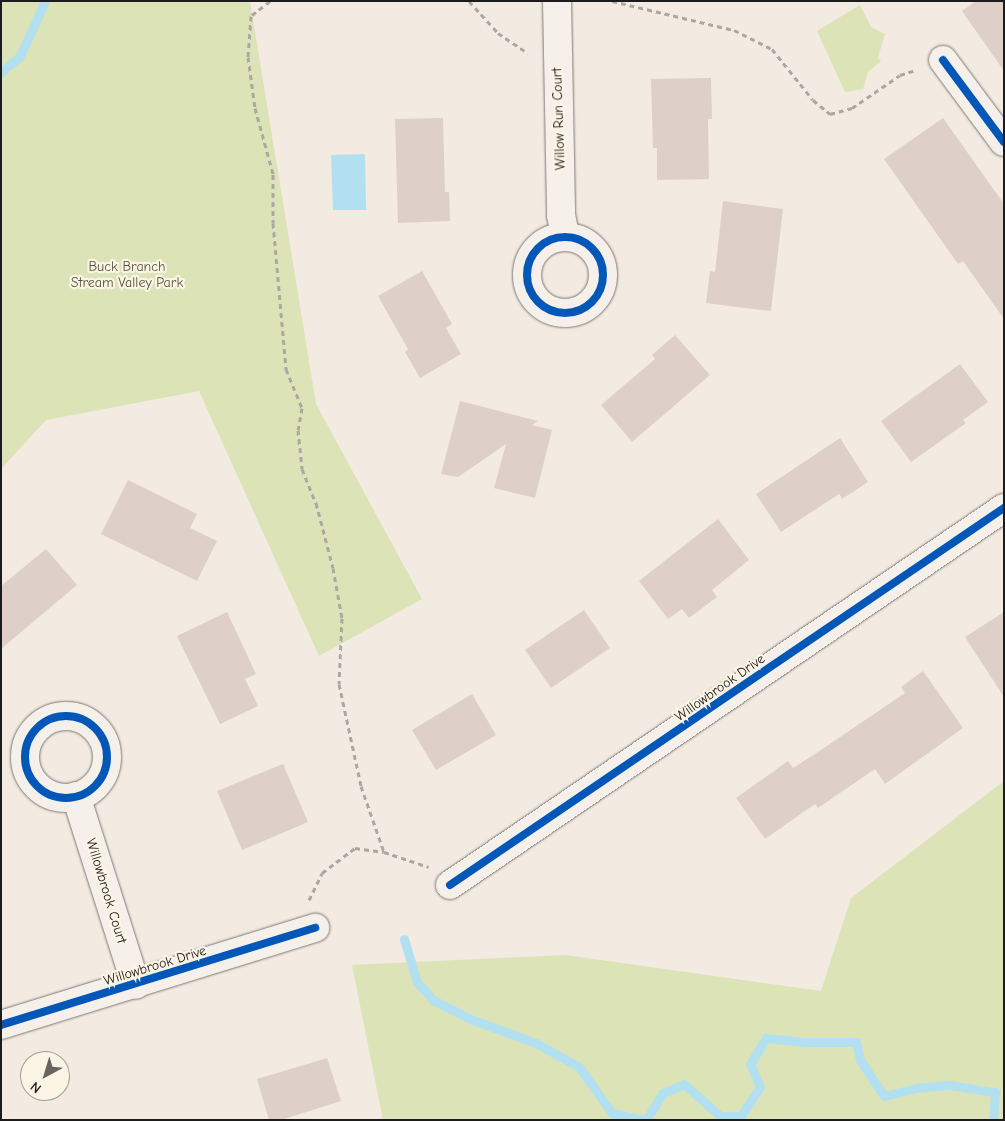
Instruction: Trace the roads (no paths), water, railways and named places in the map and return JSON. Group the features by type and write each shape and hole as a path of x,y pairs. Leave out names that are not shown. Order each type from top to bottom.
{"street":[{"name":"Willow Run Court","path":"557,1 561,215 565,236"},
{"path":"943,60 1004,142"},
{"name":"Willowbrook Drive","path":"450,886 1004,508"},
{"name":"Willowbrook Court","path":"76,796 136,985"},
{"name":"Willowbrook Drive","path":"1,1025 136,985 315,928"}],"water":[{"path":"365,154 366,210 333,210 331,155"}],"waterway":[{"path":"1,72 20,56 45,1"},
{"path":"404,939 417,982 433,1000 473,1020 536,1043 579,1067 612,1113 643,1120"},
{"path":"646,1120 663,1093 684,1084 720,1116 741,1116 760,1087 750,1064 766,1038 803,1042 856,1042 860,1060 884,1096 917,1088 948,1085 995,1092 993,1120"}],"park label":[{"name":"Buck Branch Stream Valley Park","path":"127,276"}]}
